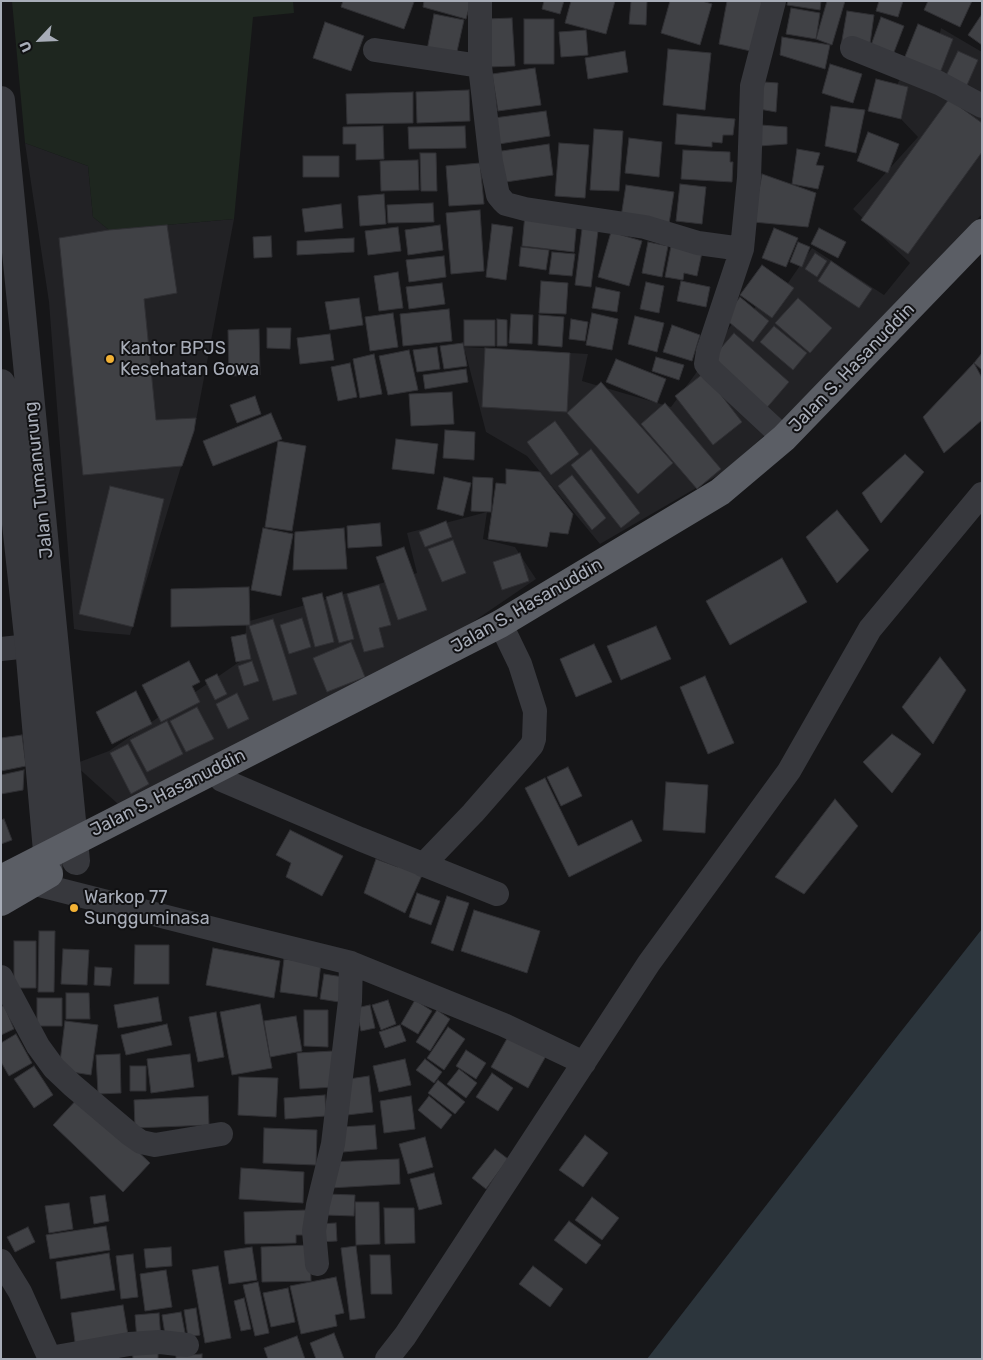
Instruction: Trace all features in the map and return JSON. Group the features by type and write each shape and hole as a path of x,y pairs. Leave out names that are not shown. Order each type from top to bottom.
{"highway":[{"name":"Jalan S. Hasanuddin","path":"1,902 43,871 75,851 500,624 720,492 784,438 982,233"},
{"name":"Jalan S. Hasanuddin","path":"75,851 222,780 506,635 727,502 797,451 982,259"},
{"name":"Jalan S. Hasanuddin","path":"1,879 43,871"}],"street":[{"path":"480,1 480,66 491,162 498,195 506,204 526,209 644,227 698,243 742,249"},
{"path":"774,1 752,86 749,178 742,249 706,364 784,438"},
{"path":"852,48 939,83 982,106"},
{"path":"376,50 480,66"},
{"name":"Jalan Tumanurung","path":"2,110 75,851"},
{"name":"Jalan Tumanurung","path":"1,383 29,646 43,871"},
{"path":"388,1359 405,1336 649,963 789,771 870,629 982,494"},
{"path":"423,865 532,745 534,739 534,711 520,664 506,635"},
{"path":"1,649 29,646"},
{"path":"222,780 423,865 498,894"},
{"path":"43,871 229,933 352,962 504,1025 584,1064"},
{"path":"317,1264 314,1231 318,1205 333,1144 350,1001 352,962"},
{"path":"1,977 38,1046 54,1068 131,1135 141,1142 155,1145 221,1134"},
{"path":"1,1261 20,1292 50,1358 129,1344 160,1342 186,1345"}],"shaded area":[{"path":"12,1 293,1 294,13 253,17 234,219 109,230 93,217 88,166 25,143"},
{"path":"941,28 982,52 982,214 841,368 722,473 600,544 527,456 486,432 464,347 588,354 582,381 671,407 732,324 750,315 777,276 788,283 812,248 884,295 910,263 853,209 918,137 899,117 884,113 905,68 932,72"},
{"path":"25,143 88,166 93,217 109,230 234,219 194,431 180,470 130,635 74,629 49,302"},
{"path":"487,512 483,539 515,547 536,579 464,628 129,814 74,764 109,751 245,658 246,622 417,573 407,533"},
{"path":"982,929 982,1359 647,1359 899,1034"}],"building":[{"path":"343,1 414,2 404,29 341,7"},
{"path":"424,1 471,1 466,19 423,7"},
{"path":"544,1 564,1 560,14 542,9"},
{"path":"571,1 615,1 606,34 565,23"},
{"path":"631,1 647,1 646,25 629,24"},
{"path":"670,1 702,1 712,4 700,45 661,33"},
{"path":"727,1 767,3 755,52 719,44"},
{"path":"788,1 821,1 820,10 787,5"},
{"path":"827,1 845,1 832,45 816,39"},
{"path":"879,1 903,1 898,17 876,11"},
{"path":"928,1 972,1 960,27 924,10"},
{"path":"791,8 820,13 816,39 786,34"},
{"path":"847,11 874,15 869,51 841,46"},
{"path":"434,14 464,20 456,56 427,50"},
{"path":"982,14 982,45 968,35"},
{"path":"881,17 904,26 891,60 869,51"},
{"path":"512,18 515,66 488,67 485,19"},
{"path":"524,19 554,19 554,64 524,64"},
{"path":"325,22 364,36 351,71 313,58"},
{"path":"918,24 953,39 940,73 904,59"},
{"path":"586,30 588,55 561,57 559,32"},
{"path":"782,37 830,45 825,69 780,55"},
{"path":"668,49 711,53 705,110 663,105"},
{"path":"625,51 628,72 588,79 585,58"},
{"path":"958,51 978,60 964,92 943,82"},
{"path":"830,64 862,74 853,103 822,93"},
{"path":"535,68 541,105 498,111 492,74"},
{"path":"876,79 908,87 901,119 868,111"},
{"path":"764,82 778,83 776,112 759,109"},
{"path":"469,90 470,121 417,123 416,92"},
{"path":"413,92 413,123 347,124 346,94"},
{"path":"949,99 982,123 982,152 908,254 861,220"},
{"path":"831,106 865,110 856,153 825,146"},
{"path":"546,111 550,136 499,144 494,118"},
{"path":"677,114 735,119 733,135 723,135 722,143 712,142 712,147 675,144"},
{"path":"761,125 787,127 787,144 759,146"},
{"path":"383,126 384,159 356,160 356,144 343,144 343,127"},
{"path":"465,126 466,148 409,149 408,127"},
{"path":"594,129 623,131 619,191 590,190"},
{"path":"868,132 899,144 888,173 857,161"},
{"path":"629,138 662,142 659,177 625,173"},
{"path":"559,143 589,145 585,198 555,196"},
{"path":"549,144 553,175 499,183 495,152"},
{"path":"797,149 820,153 816,165 824,166 818,189 792,184"},
{"path":"683,150 730,152 730,162 733,162 732,182 681,179"},
{"path":"420,153 436,153 437,191 421,191"},
{"path":"303,156 339,156 339,177 303,177"},
{"path":"418,160 419,190 381,191 380,161"},
{"path":"480,163 484,204 449,206 446,166"},
{"path":"762,174 816,193 808,227 753,222"},
{"path":"680,184 706,187 702,224 676,221"},
{"path":"626,185 674,192 669,224 621,217"},
{"path":"384,194 386,224 360,226 358,196"},
{"path":"433,203 434,222 388,223 387,205"},
{"path":"341,204 343,228 305,232 302,209"},
{"path":"480,210 484,271 451,274 446,213"},
{"path":"525,214 577,220 574,252 522,246"},
{"path":"583,221 599,223 591,287 575,285"},
{"path":"492,224 513,227 506,280 486,277"},
{"name":"Kantor BPJS Kesehatan Gowa","path":"167,225 177,293 144,299 156,420 196,418 194,431 182,466 83,475 59,238 109,230"},
{"path":"440,225 443,250 408,255 405,230"},
{"path":"398,227 401,251 368,255 365,231"},
{"path":"774,228 798,238 786,267 762,258"},
{"path":"819,228 846,242 838,258 811,244"},
{"path":"611,232 642,241 629,286 598,277"},
{"path":"271,236 272,257 254,258 253,237"},
{"path":"354,238 354,252 297,255 297,241"},
{"path":"672,241 703,248 697,276 684,273 683,280 665,277"},
{"path":"648,242 668,246 662,277 642,273"},
{"path":"798,242 810,247 802,267 790,262"},
{"path":"521,247 549,250 546,270 519,266"},
{"path":"552,252 575,254 572,276 549,274"},
{"path":"815,253 827,261 817,277 805,269"},
{"path":"444,256 446,277 409,282 406,260"},
{"path":"831,261 872,289 859,308 818,281"},
{"path":"762,265 794,288 772,318 740,295"},
{"path":"398,272 403,308 379,311 374,276"},
{"path":"541,281 568,283 566,314 539,313"},
{"path":"681,281 710,287 706,307 677,301"},
{"path":"646,282 664,286 659,313 640,309"},
{"path":"442,283 445,304 409,309 406,287"},
{"path":"596,287 620,292 617,312 592,308"},
{"path":"740,297 769,321 753,342 724,318"},
{"path":"359,298 363,325 330,330 325,302"},
{"path":"798,298 832,328 810,353 775,323"},
{"path":"449,309 452,341 403,346 400,314"},
{"path":"393,313 398,347 370,351 365,317"},
{"path":"592,313 618,319 612,350 586,345"},
{"path":"511,314 533,315 532,344 509,343"},
{"path":"539,315 564,317 562,347 538,345"},
{"path":"635,316 664,323 657,352 628,344"},
{"path":"497,319 507,320 507,346 497,346"},
{"path":"571,319 588,322 585,341 569,339"},
{"path":"464,320 495,320 495,346 464,346"},
{"path":"672,325 700,335 692,361 663,352"},
{"path":"774,326 807,353 793,370 760,342"},
{"path":"267,328 291,328 290,349 267,348"},
{"path":"259,329 260,375 229,376 228,330"},
{"path":"734,333 789,382 764,411 708,363"},
{"path":"330,334 334,360 300,364 297,338"},
{"path":"463,343 467,366 444,369 440,346"},
{"path":"437,347 440,369 417,372 413,350"},
{"path":"485,348 570,353 567,412 482,407"},
{"path":"409,350 418,390 388,395 379,356"},
{"path":"982,353 982,370 974,363"},
{"path":"374,354 382,394 360,398 353,359"},
{"path":"656,357 684,365 679,380 652,371"},
{"path":"616,359 666,379 657,403 606,382"},
{"path":"350,363 357,397 338,401 331,367"},
{"path":"974,363 982,378 982,420 944,453 923,417"},
{"path":"466,369 468,382 425,389 423,375"},
{"path":"704,373 742,422 713,445 675,396"},
{"path":"601,382 673,463 638,494 567,413"},
{"path":"452,392 454,424 411,426 409,394"},
{"path":"255,396 261,414 237,423 230,405"},
{"path":"665,403 721,469 697,489 641,424"},
{"path":"271,413 282,439 213,466 203,441"},
{"path":"555,421 579,454 551,475 527,442"},
{"path":"445,430 475,432 474,460 443,458"},
{"path":"396,439 438,444 434,474 392,469"},
{"path":"278,441 306,446 292,531 265,527"},
{"path":"591,449 640,513 621,528 571,465"},
{"path":"905,454 924,472 881,523 862,493"},
{"path":"506,469 540,472 573,514 568,534 550,532 547,547 488,539 496,483 506,484"},
{"path":"572,475 606,518 592,530 558,486"},
{"path":"444,477 471,483 463,516 437,509"},
{"path":"473,477 493,478 491,512 471,511"},
{"path":"110,486 164,499 133,627 79,614"},
{"path":"837,510 869,550 837,583 806,537"},
{"path":"446,521 452,537 425,547 419,532"},
{"path":"380,523 382,546 348,548 347,526"},
{"path":"263,528 293,534 281,596 251,590"},
{"path":"344,528 347,569 293,570 295,532"},
{"path":"453,540 466,573 442,582 428,549"},
{"path":"404,547 427,610 398,620 376,557"},
{"path":"520,553 529,581 502,590 493,562"},
{"path":"782,558 807,602 730,645 706,601"},
{"path":"379,585 391,625 379,628 384,647 364,652 347,594"},
{"path":"249,587 250,625 171,627 171,589"},
{"path":"342,592 354,639 339,643 326,597"},
{"path":"322,593 334,642 315,647 302,598"},
{"path":"302,618 311,647 289,654 280,625"},
{"path":"273,619 297,694 273,701 249,626"},
{"path":"656,626 671,659 621,680 607,646"},
{"path":"246,634 251,659 236,662 231,637"},
{"path":"351,642 365,677 327,692 313,658"},
{"path":"594,644 612,682 576,697 560,659"},
{"path":"940,657 966,690 933,744 902,707"},
{"path":"189,661 200,682 192,686 200,702 161,722 142,685"},
{"path":"252,661 259,681 244,686 238,666"},
{"path":"217,674 227,694 215,700 205,680"},
{"path":"705,676 734,743 708,754 680,687"},
{"path":"136,691 152,724 112,744 96,712"},
{"path":"237,693 249,719 228,729 216,704"},
{"path":"197,707 214,739 186,752 170,721"},
{"path":"167,721 183,754 147,772 130,740"},
{"path":"892,734 921,754 892,793 863,762"},
{"path":"22,735 26,766 1,771 1,738"},
{"path":"128,744 149,784 131,794 110,753"},
{"path":"568,767 582,796 561,806 547,777"},
{"path":"24,770 23,790 1,794 1,775"},
{"path":"545,778 578,846 632,820 642,841 569,877 525,788"},
{"path":"666,782 708,785 705,833 663,830"},
{"path":"835,799 858,826 804,894 775,877"},
{"path":"4,819 12,840 1,844 1,820"},
{"path":"290,830 343,856 322,896 286,877 291,863 276,855"},
{"path":"376,859 398,867 400,862 423,873 405,913 364,893"},
{"path":"417,893 440,901 431,925 409,917"},
{"path":"447,896 469,903 453,951 431,943"},
{"path":"474,910 540,931 527,973 461,951"},
{"path":"39,931 55,931 54,992 38,992"},
{"path":"14,941 36,941 36,988 14,988"},
{"path":"135,945 169,945 169,984 134,984"},
{"path":"213,948 280,961 274,998 206,985"},
{"path":"63,949 89,950 87,985 61,984"},
{"path":"284,959 321,963 317,997 280,992"},
{"path":"95,967 112,968 110,986 94,985"},
{"path":"324,974 343,977 339,1002 320,999"},
{"path":"66,993 89,993 90,1019 66,1019"},
{"path":"158,997 162,1021 118,1028 114,1005"},
{"path":"37,998 62,998 62,1026 37,1026"},
{"path":"388,1000 396,1024 381,1030 372,1005"},
{"path":"415,1000 432,1011 418,1034 401,1024"},
{"path":"260,1004 272,1068 232,1075 220,1012"},
{"path":"4,1005 14,1029 1,1035 1,1007"},
{"path":"370,1005 375,1028 361,1031 356,1008"},
{"path":"304,1010 328,1010 328,1047 304,1046"},
{"path":"437,1010 450,1019 430,1051 416,1042"},
{"path":"216,1012 224,1057 198,1062 189,1017"},
{"path":"296,1016 302,1051 270,1057 264,1021"},
{"path":"65,1021 98,1025 91,1075 59,1070"},
{"path":"167,1024 172,1045 126,1055 121,1035"},
{"path":"400,1025 406,1041 385,1048 379,1032"},
{"path":"448,1027 465,1039 444,1070 427,1058"},
{"path":"16,1034 32,1063 9,1076 1,1062 1,1043"},
{"path":"509,1035 546,1056 528,1088 491,1067"},
{"path":"466,1050 486,1063 476,1079 456,1066"},
{"path":"333,1051 335,1087 300,1089 297,1053"},
{"path":"120,1054 121,1093 98,1094 96,1055"},
{"path":"190,1054 194,1087 151,1093 147,1059"},
{"path":"405,1059 411,1085 379,1092 373,1066"},
{"path":"425,1059 442,1072 434,1083 416,1070"},
{"path":"34,1066 53,1095 34,1108 14,1079"},
{"path":"130,1066 146,1066 146,1091 130,1091"},
{"path":"459,1069 477,1083 466,1098 447,1084"},
{"path":"492,1073 513,1088 498,1111 476,1097"},
{"path":"369,1076 373,1112 347,1115 342,1080"},
{"path":"239,1077 278,1078 276,1117 238,1115"},
{"path":"438,1080 465,1102 455,1114 428,1093"},
{"path":"325,1095 326,1116 285,1119 284,1098"},
{"path":"80,1096 150,1163 123,1192 53,1125"},
{"path":"208,1096 209,1125 135,1128 134,1100"},
{"path":"411,1096 415,1129 384,1133 380,1101"},
{"path":"429,1096 452,1115 441,1129 418,1110"},
{"path":"375,1125 377,1149 343,1152 341,1127"},
{"path":"264,1128 317,1130 316,1165 263,1163"},
{"path":"585,1135 608,1153 583,1187 559,1170"},
{"path":"425,1137 433,1167 408,1174 399,1144"},
{"path":"495,1149 508,1159 486,1189 472,1178"},
{"path":"399,1159 400,1184 330,1188 329,1162"},
{"path":"241,1168 304,1172 303,1203 239,1199"},
{"path":"434,1173 442,1204 419,1210 410,1179"},
{"path":"326,1194 355,1195 354,1216 325,1215"},
{"path":"105,1195 109,1221 94,1224 90,1197"},
{"path":"592,1197 619,1218 602,1240 575,1220"},
{"path":"355,1202 379,1202 380,1244 356,1245"},
{"path":"69,1203 73,1229 49,1233 45,1206"},
{"path":"384,1208 414,1208 415,1243 385,1244"},
{"path":"307,1210 307,1235 296,1235 296,1243 245,1244 244,1212"},
{"path":"569,1221 601,1245 586,1264 554,1240"},
{"path":"336,1223 337,1241 319,1242 318,1224"},
{"path":"106,1226 110,1250 50,1259 46,1235"},
{"path":"28,1227 35,1242 15,1252 7,1237"},
{"path":"310,1245 311,1281 262,1282 261,1247"},
{"path":"356,1246 365,1318 350,1320 341,1248"},
{"path":"171,1247 172,1266 146,1268 144,1249"},
{"path":"252,1247 257,1280 229,1284 224,1251"},
{"path":"109,1253 115,1290 61,1299 56,1262"},
{"path":"133,1254 138,1297 121,1299 116,1256"},
{"path":"370,1255 390,1255 392,1294 371,1294"},
{"path":"218,1266 231,1338 205,1343 192,1270"},
{"path":"533,1266 563,1289 550,1307 519,1284"},
{"path":"166,1270 172,1307 145,1311 140,1274"},
{"path":"336,1277 344,1313 335,1315 337,1326 301,1334 290,1286"},
{"path":"258,1282 269,1333 255,1336 243,1285"},
{"path":"288,1288 295,1322 271,1327 263,1293"},
{"path":"244,1298 251,1329 241,1331 234,1301"},
{"path":"123,1305 129,1341 76,1349 71,1313"},
{"path":"196,1308 200,1335 188,1337 184,1310"},
{"path":"181,1312 186,1338 166,1341 162,1315"},
{"path":"159,1313 161,1339 137,1341 135,1315"},
{"path":"334,1333 344,1359 316,1359 310,1343"},
{"path":"297,1336 305,1359 268,1359 264,1348"},
{"path":"158,1344 158,1359 133,1359 132,1346"},
{"path":"202,1354 202,1359 176,1359 176,1356"}],"place":[{"name":"Kantor BPJS Kesehatan Gowa","path":"110,359"},
{"name":"Warkop 77 Sungguminasa","path":"74,908"}]}
